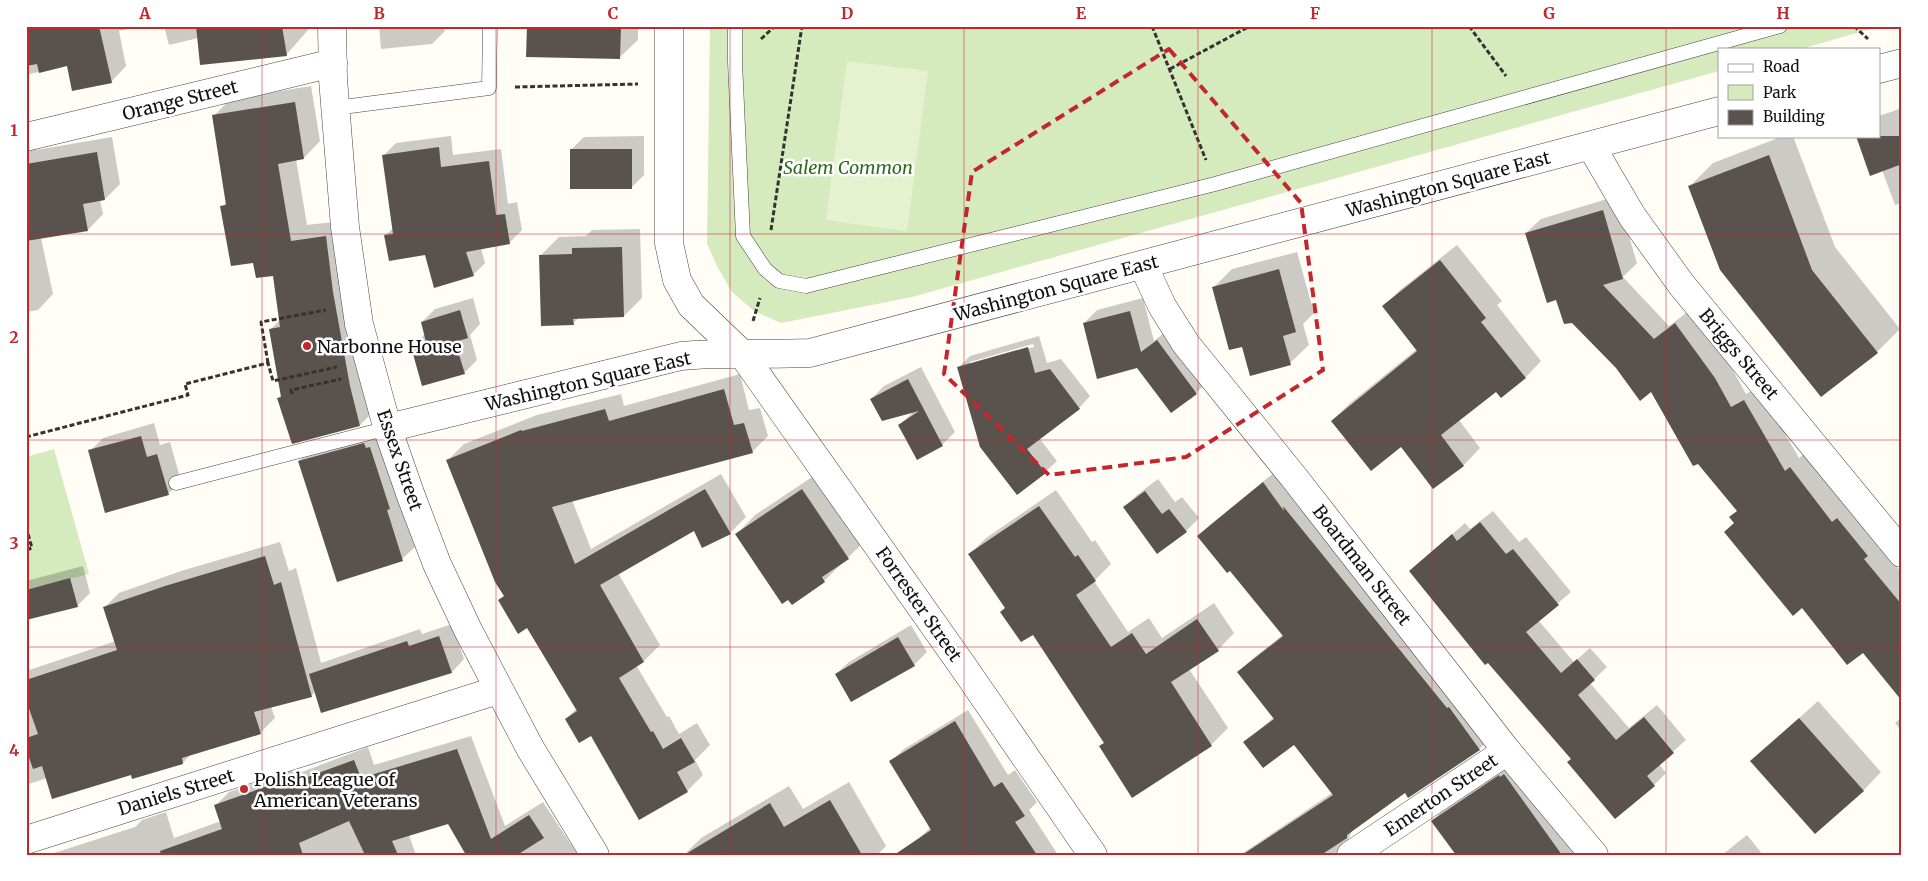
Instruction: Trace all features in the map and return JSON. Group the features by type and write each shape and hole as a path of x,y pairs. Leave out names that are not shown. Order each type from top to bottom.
{"street":[{"name":"Essex Street","path":"332,26 335,108 344,222 360,324 388,428 411,496 438,564 468,630 530,748 595,855"},
{"name":"Forrester Street","path":"669,26 669,243 677,280 692,305 743,355 957,657 1093,855"},
{"name":"Orange Street","path":"26,137 333,63"},
{"path":"1880,69 1902,63"},
{"name":"Washington Square East","path":"388,428 681,356 810,353 1718,112"},
{"name":"Briggs Street","path":"1591,146 1632,216 1681,284 1902,553"},
{"name":"Boardman Street","path":"1143,266 1162,306 1186,344 1296,480 1507,751 1594,855"},
{"name":"Daniels Street","path":"26,840 498,690"},
{"name":"Emerton Street","path":"1351,855 1380,847 1507,751"}],"lane":[{"path":"335,108 489,88 490,26"},
{"path":"736,26 735,62 743,236 765,269 779,281 806,286 1215,184 1780,26"},
{"path":"176,483 388,428"}],"path":[{"path":"743,355 761,296 802,26"},
{"path":"1152,26 1215,184"},
{"path":"1170,69 1250,26"},
{"path":"489,88 668,83"},
{"path":"326,310 261,322 272,381 341,366"},
{"path":"26,437 188,395 185,384 268,363"},
{"path":"292,394 291,390 349,378"},
{"path":"26,527 32,548 26,550"}],"highlighted area":[{"path":"1169,49 1301,203 1323,370 1186,457 1049,475 944,374 972,172"}],"green space":[{"name":"Salem Common","path":"710,26 1881,26 1804,48 1718,48 1718,71 912,297 781,323 754,311 732,292 707,244"},
{"path":"847,61 928,71 907,231 826,220"},
{"path":"54,449 89,574 26,590 26,457"}],"building":[{"path":"26,26 99,26 112,83 72,91 67,66 39,73 37,64 26,66"},
{"path":"196,26 282,26 287,56 200,65"},
{"path":"527,26 621,26 620,59 526,57"},
{"path":"295,102 304,159 278,164 291,241 326,236 333,292 350,386 360,426 292,444 277,398 281,397 269,329 280,327 273,276 256,278 253,263 231,266 220,206 226,205 212,115"},
{"path":"1902,136 1902,164 1870,176 1857,138"},
{"path":"439,147 441,167 489,161 496,215 505,214 510,244 466,252 474,276 434,288 425,255 389,261 384,235 393,234 382,155"},
{"path":"570,149 632,149 632,189 570,189"},
{"path":"97,152 105,200 83,204 88,231 26,241 26,164"},
{"path":"1769,155 1812,270 1878,353 1821,397 1720,270 1688,186"},
{"path":"1603,210 1623,279 1603,285 1654,339 1675,323 1715,378 1731,407 1744,400 1785,471 1790,467 1832,522 1837,518 1868,556 1864,559 1902,605 1902,701 1863,653 1847,665 1802,608 1793,616 1724,532 1734,523 1729,517 1737,511 1698,464 1693,466 1651,392 1640,401 1616,368 1572,323 1564,324 1556,300 1547,303 1525,233"},
{"path":"622,247 624,317 573,319 574,325 541,326 539,255 572,254 572,248"},
{"path":"1440,260 1486,318 1481,322 1526,378 1501,398 1496,392 1441,435 1464,466 1433,489 1401,447 1371,471 1331,421 1417,351 1382,306"},
{"path":"1279,269 1296,332 1283,336 1291,365 1250,376 1242,347 1229,350 1212,287"},
{"path":"460,310 468,338 455,342 465,374 422,386 411,347 426,342 421,322"},
{"path":"1130,311 1141,352 1157,340 1197,394 1171,413 1137,368 1097,379 1083,323"},
{"path":"1028,347 1035,373 1050,369 1080,409 1027,449 1046,473 1017,495 980,447 957,367"},
{"path":"908,379 943,446 917,460 898,425 919,411 882,421 870,399"},
{"path":"724,389 734,425 744,423 753,453 552,507 575,564 705,489 731,534 702,548 694,531 600,585 644,662 619,678 663,749 681,738 695,762 677,772 688,792 639,820 591,736 579,743 565,719 577,711 527,628 518,634 498,600 504,596 495,582 446,460 521,430 605,409 609,421"},
{"path":"141,436 147,457 157,454 169,495 105,513 88,450"},
{"path":"364,443 366,448 370,447 390,509 387,510 403,561 337,582 298,461"},
{"path":"1263,482 1284,511 1283,506 1447,708 1449,707 1480,750 1408,798 1405,793 1347,835 1347,838 1321,855 1242,855 1333,795 1294,745 1263,768 1243,742 1274,719 1237,672 1283,636 1230,571 1227,573 1197,536"},
{"path":"802,489 849,559 822,577 825,582 792,605 788,600 782,604 735,534"},
{"path":"1145,491 1162,514 1169,509 1187,532 1157,554 1123,507"},
{"path":"1039,506 1075,557 1078,555 1096,581 1076,595 1111,647 1132,633 1146,654 1197,619 1219,651 1171,682 1212,746 1132,798 1099,746 1104,743 1033,635 1021,642 1000,612 1005,608 968,554"},
{"path":"1480,522 1506,554 1513,549 1559,605 1526,632 1561,673 1577,659 1595,680 1578,695 1616,740 1644,717 1674,753 1647,776 1655,786 1615,819 1567,762 1571,759 1488,663 1485,665 1409,571 1452,534 1457,541"},
{"path":"265,556 274,585 281,582 312,697 254,712 261,734 182,758 183,764 132,779 131,775 52,799 42,766 33,769 26,749 26,738 38,734 26,700 26,680 117,650 103,607"},
{"path":"70,578 78,607 26,620 26,590"},
{"path":"439,636 452,673 321,713 309,674 407,641 409,646"},
{"path":"898,637 915,666 851,702 835,674"},
{"path":"1799,718 1864,791 1815,834 1750,761"},
{"path":"955,721 994,787 1002,782 1025,816 1015,822 1037,855 894,855 931,830 889,761"},
{"path":"457,749 491,839 529,815 544,838 517,855 466,855 448,824 392,841 398,855 365,855 349,821 299,843 303,855 161,855 160,851 222,829 214,805 279,782 280,787 354,760 361,778"},
{"path":"1504,774 1562,855 1456,855 1431,821 1499,775 1500,777"},
{"path":"830,800 862,855 684,855 770,803 784,827"}],"place":[{"name":"Narbonne House","path":"307,346"},
{"name":"Polish League of American Veterans","path":"244,789"}]}
